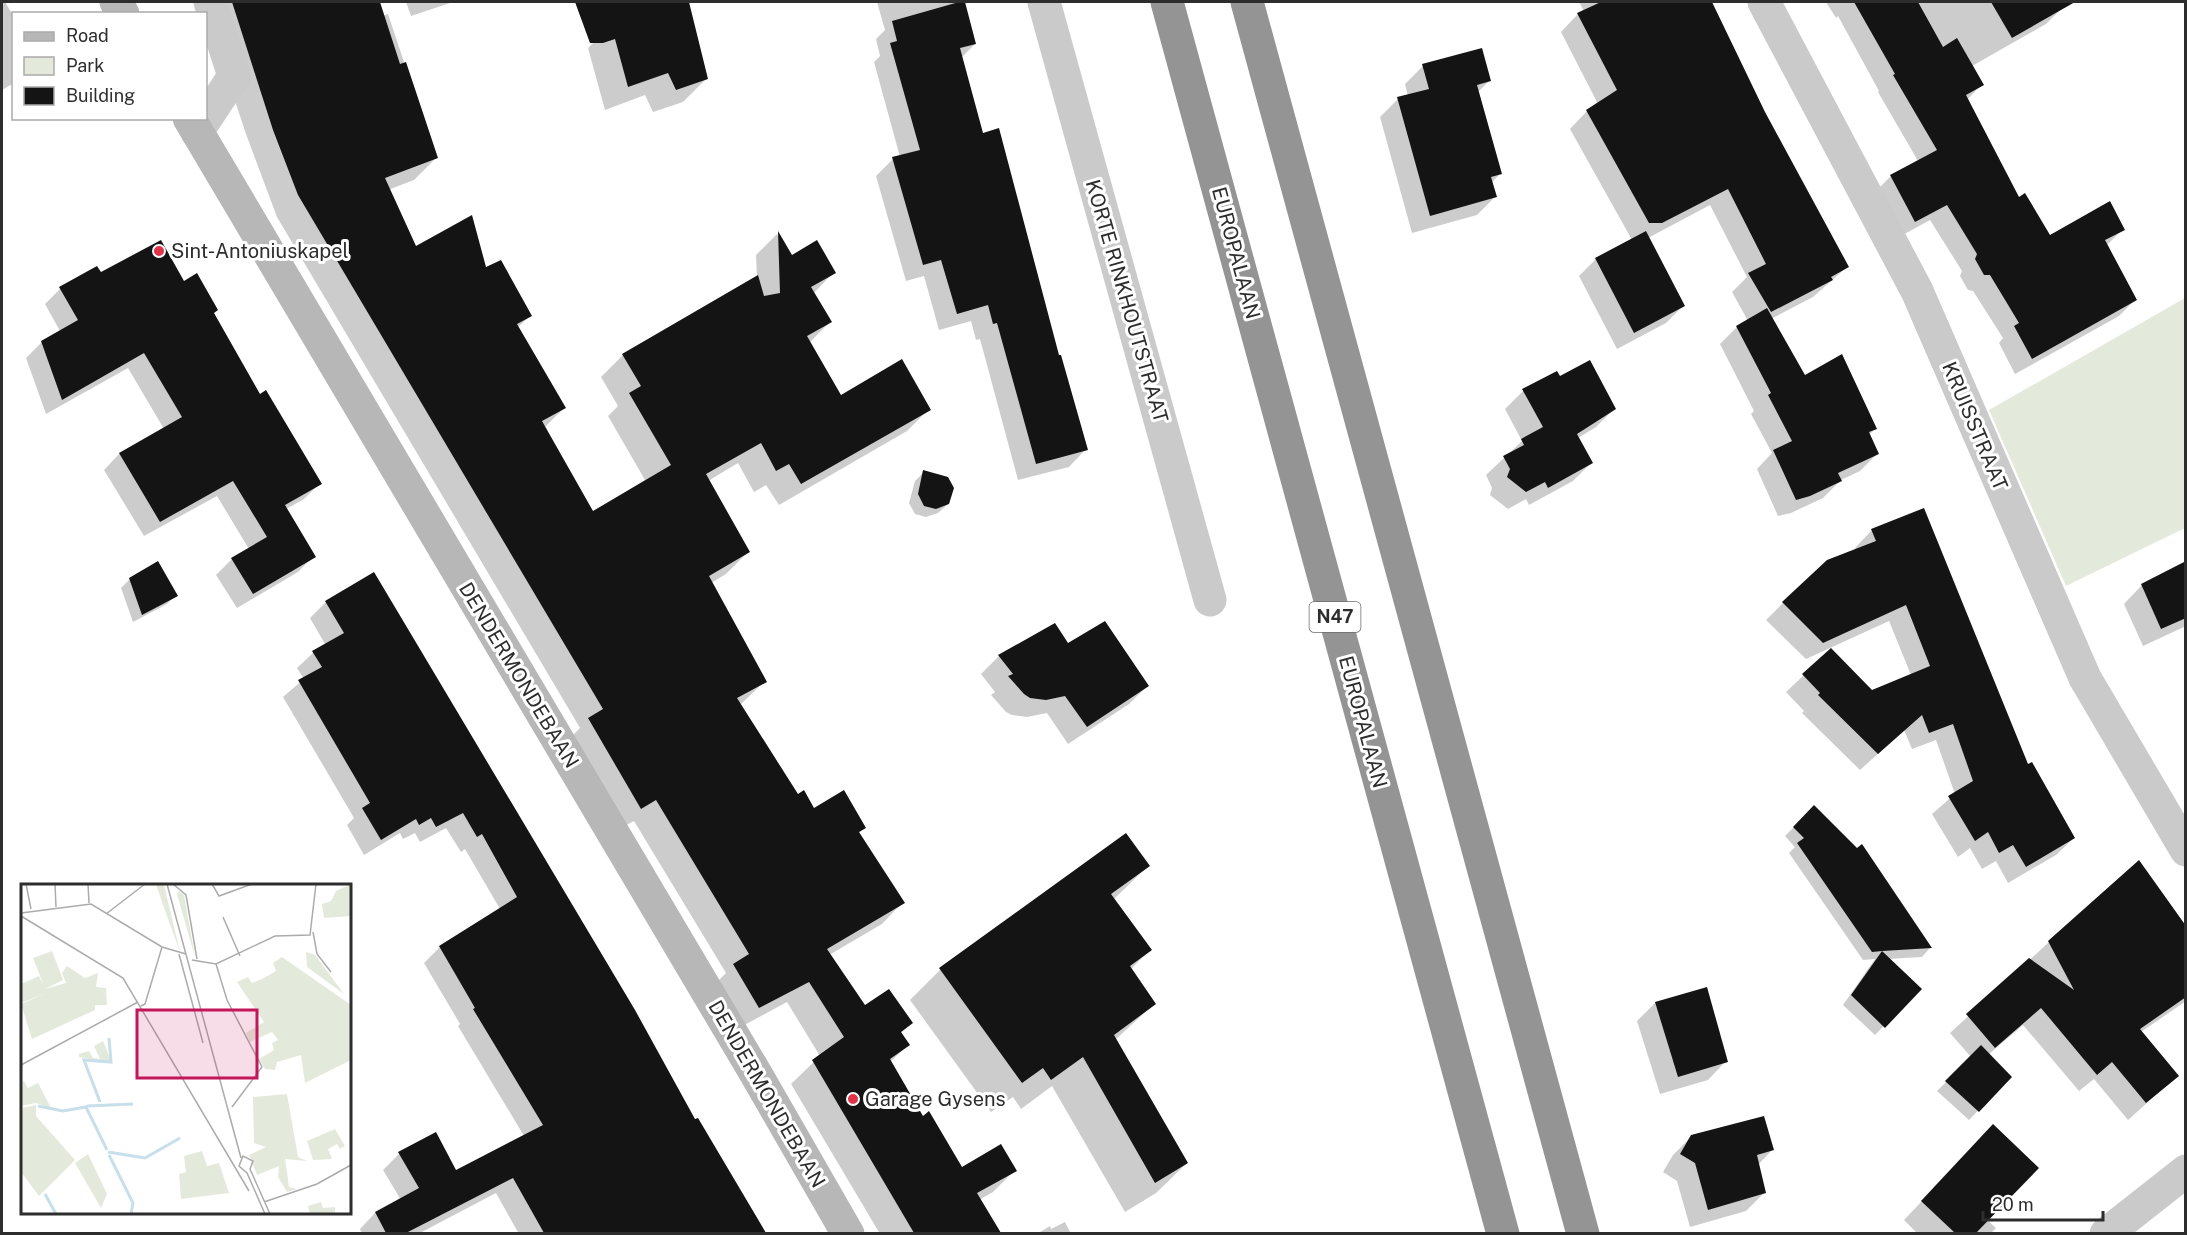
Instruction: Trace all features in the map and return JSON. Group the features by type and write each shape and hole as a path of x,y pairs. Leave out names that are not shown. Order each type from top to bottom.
{"highway":[{"name":"EUROPALAAN","path":"1167,2 1503,1233"},
{"path":"1247,2 1583,1233"}],"street":[{"path":"207,108 234,76 210,2"},
{"name":"KORTE RINKHOUTSTRAAT","path":"1044,2 1210,600"},
{"name":"KRUISSTRAAT","path":"1764,2 1917,291 2085,678 2186,850"},
{"name":"DENDERMONDEBAAN","path":"193,125 848,1233"},
{"path":"2106,1233 2186,1170"}],"green space":[{"path":"2185,298 2185,528 2066,586 1989,410"}],"building":[{"path":"232,2 380,2 400,64 406,62 438,158 385,178 416,246 472,215 486,267 501,260 532,316 517,324 566,408 542,421 593,511 671,465 629,393 641,386 622,354 758,275 764,296 780,293 778,231 792,255 817,240 836,273 811,287 832,322 807,336 841,395 902,359 931,410 801,484 789,464 776,471 761,443 706,474 750,552 709,576 767,682 737,698 798,794 804,790 814,808 844,790 866,828 859,832 905,903 827,949 865,1005 889,989 913,1023 901,1032 910,1045 890,1059 923,1116 929,1111 962,1167 1001,1144 1017,1171 977,1193 1001,1233 914,1233 812,1060 844,1037 809,982 759,1008 733,964 749,954 656,800 641,809 588,718 603,709 298,195 273,130"},
{"path":"575,2 689,2 708,79 676,90 668,73 628,87 615,39 603,43 590,43"},
{"path":"965,2 976,44 960,48 983,133 999,128 1059,355 1061,355 1088,450 1036,464 997,323 993,324 988,305 957,314 941,260 923,265 892,157 920,150 890,43 897,41 892,21"},
{"path":"1601,2 1712,2 1765,112 1849,267 1831,277 1833,280 1771,312 1748,273 1766,264 1728,189 1662,223 1649,223 1586,110 1617,90 1577,13"},
{"path":"1854,2 1918,2 1943,47 1957,38 1984,85 1966,95 2019,197 2025,193 2050,235 2110,201 2125,230 2105,240 2137,300 2032,359 2014,326 2019,323 1990,275 1984,275 1975,259 1977,254 1947,205 1915,222 1890,175 1937,150"},
{"path":"1991,2 2075,2 2012,38"},
{"path":"1482,48 1491,81 1477,85 1502,174 1491,177 1497,197 1430,216 1397,97 1429,89 1422,64"},
{"path":"1646,231 1685,306 1634,333 1595,258"},
{"path":"161,240 184,281 197,273 218,310 214,313 260,394 266,390 322,484 285,505 316,557 253,594 231,558 267,537 233,481 160,522 119,453 182,417 144,353 62,400 41,341 78,320 59,287 97,266 101,272"},
{"path":"1767,308 1805,375 1842,354 1877,429 1869,432 1879,454 1838,473 1842,481 1796,500 1773,450 1792,441 1768,395 1771,393 1736,326"},
{"path":"1590,360 1616,409 1577,434 1593,463 1548,488 1545,482 1526,492 1507,477 1510,469 1503,456 1524,445 1521,439 1543,427 1522,389 1557,371 1560,376"},
{"path":"923,470 948,477 954,488 949,504 936,509 924,506 918,494"},
{"path":"1924,508 2028,764 2032,762 2075,838 2026,867 2013,845 1999,853 1988,832 1975,841 1948,796 1973,781 1953,724 1929,733 1922,715 1878,754 1818,695 1820,693 1802,674 1831,648 1872,690 1930,666 1906,605 1823,643 1782,602 1827,560 1876,541 1871,529"},
{"path":"158,561 178,596 142,615 129,578"},
{"path":"2186,561 2186,618 2161,629 2141,584"},
{"path":"374,572 635,1010 695,1119 698,1118 766,1233 544,1233 513,1178 406,1233 386,1233 375,1212 419,1188 398,1152 436,1132 456,1170 543,1125 473,1009 475,1008 439,946 517,897 482,834 477,837 463,813 436,827 431,818 419,825 416,819 381,840 362,808 370,803 298,680 322,667 312,651 344,633 325,601"},
{"path":"1105,621 1149,686 1087,727 1065,696 1046,700 1030,698 1024,694 1008,676 1013,674 998,655 1055,623 1068,643"},
{"path":"1814,805 1857,848 1862,844 1932,948 1872,952 1797,843 1804,838 1793,827"},
{"path":"1126,833 1150,866 1111,894 1152,950 1130,966 1156,1004 1114,1035 1188,1163 1155,1183 1083,1057 1051,1080 1043,1068 1022,1083 939,968"},
{"path":"2139,860 2186,926 2186,997 2140,1029 2179,1076 2146,1103 2112,1062 2097,1075 2041,1008 1995,1048 1966,1014 2029,958 2074,990 2048,941"},
{"path":"1882,951 1922,989 1885,1028 1851,995"},
{"path":"1707,987 1728,1062 1678,1077 1655,1002"},
{"path":"1981,1045 2012,1077 1979,1112 1945,1081"},
{"path":"1764,1116 1774,1150 1757,1155 1766,1193 1708,1210 1695,1163 1680,1154 1691,1135"},
{"path":"1993,1124 2039,1168 1976,1233 1955,1233 1921,1201"}],"place":[{"name":"Sint-Antoniuskapel","path":"159,251"},
{"name":"Garage Gysens","path":"853,1099"}]}
